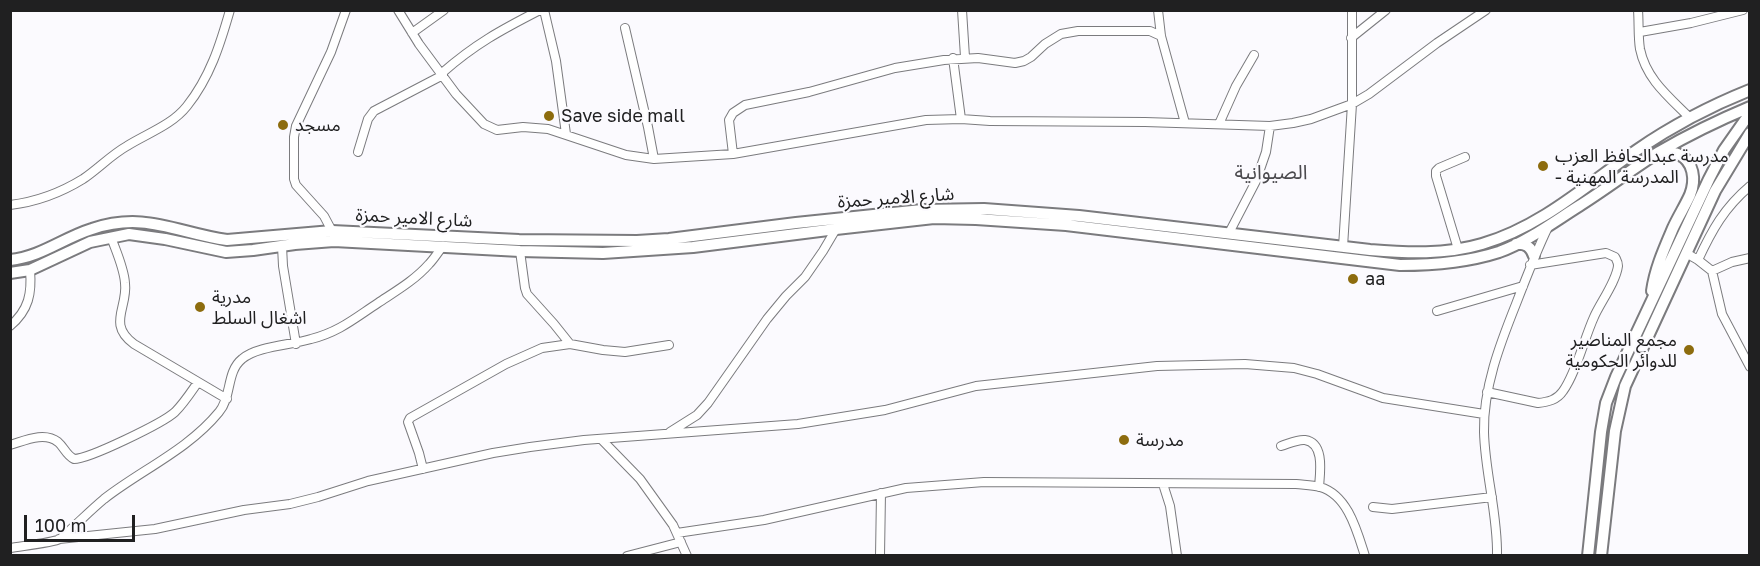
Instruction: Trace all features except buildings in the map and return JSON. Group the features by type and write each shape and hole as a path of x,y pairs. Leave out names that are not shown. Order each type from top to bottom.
{"main road":[{"path":"1735,96 1749,82"},
{"name":"شارع الامير حمزة","path":"10,260 30,258 93,228 142,221 212,238 237,240 332,231 443,246 603,253 693,247 763,233 922,210 984,209 1079,216 1343,247 1431,253 1481,245 1528,225 1559,206 1640,148 1690,118 1749,90"},
{"name":"شارع الامير حمزة","path":"10,273 30,270 90,242 129,234 142,234 226,252 374,237 611,241 669,239 836,229 934,218 1066,225 1400,265 1436,263 1480,257 1516,244 1550,225 1659,153 1690,135 1749,107"},
{"path":"1588,555 1606,403 1616,376 1708,178 1747,116"},
{"path":"1601,555 1615,431 1625,386 1715,191 1748,136"},
{"path":"1651,300 1656,268 1690,195 1693,183 1691,168 1684,158 1677,154 1659,153"},
{"path":"1588,185 1595,196"},
{"path":"1516,244 1526,244 1530,247 1532,260"}],"street":[{"path":"10,205 34,201 82,179 124,147 178,116 188,105 208,73 217,53 230,10"},
{"path":"398,10 442,75 484,124 497,130 524,127 548,129 626,155 654,159 733,154 926,120 1270,126 1311,119 1352,104 1369,94 1388,78 1486,10"},
{"path":"412,33 444,10"},
{"path":"358,152 366,125 374,111 442,75 479,43 542,10 556,61 566,134"},
{"path":"962,10 966,57"},
{"path":"1158,10 1161,36 1185,123"},
{"path":"1343,247 1352,104 1352,10"},
{"path":"1351,38 1386,10"},
{"path":"1638,10 1640,49 1645,66 1651,77 1690,118"},
{"path":"1640,32 1691,23 1743,10"},
{"path":"332,231 324,216 296,185 293,170 294,137 296,126 331,52 346,12"},
{"path":"625,28 654,159"},
{"path":"733,154 729,120 732,113 741,107 808,92 895,68 954,58 966,57 1015,63 1024,61 1061,34 1078,31 1150,31 1161,36"},
{"path":"1219,124 1236,86 1254,55"},
{"path":"954,58 961,119"},
{"path":"1230,233 1256,181 1266,152 1270,126"},
{"path":"1458,249 1436,171 1465,157"},
{"path":"1698,260 1717,222 1749,186"},
{"path":"1497,555 1497,532 1486,464 1484,414 1506,330 1532,260 1559,206"},
{"path":"668,433 697,415 708,403 767,319 805,277 836,229"},
{"path":"111,237 126,285 119,322 124,335 134,344 227,399"},
{"path":"282,246 283,267 296,344"},
{"path":"59,539 102,501 167,458 213,420 227,399 236,364 242,359 249,354 296,344 331,333 353,321 402,287 430,264 443,246"},
{"path":"520,251 527,294 570,344"},
{"path":"1488,392 1538,403 1557,397 1563,392 1618,266 1615,257 1606,253 1532,260"},
{"path":"1686,253 1712,271 1722,314 1749,367"},
{"path":"1712,271 1732,262 1749,258"},
{"path":"10,326 29,302 30,270"},
{"path":"1437,311 1523,286"},
{"path":"423,469 408,422 410,418 506,363 542,348 570,344 625,352 669,345"},
{"path":"10,548 59,539 186,524 244,510 306,500 368,481 493,453 552,444 668,433 769,427 849,417 976,386 1158,366 1245,364 1294,368 1383,398 1484,414"},
{"path":"10,445 44,437 59,443 74,459 88,456 159,424 176,411 198,382"},
{"path":"602,440 640,479 668,517 687,555"},
{"path":"1281,446 1302,440 1311,442 1320,455 1319,487"},
{"path":"677,533 764,520 906,488 984,482 1296,484 1319,487 1341,500 1348,511 1365,555"},
{"path":"1163,484 1170,506 1177,555"},
{"path":"880,555 881,493"},
{"path":"1373,507 1392,508 1492,497"},
{"path":"627,555 681,542"}],"place":[{"name":"Save side mall","path":"549,116"},
{"name":"مسجد","path":"283,125"},
{"name":"مدرسة عبدالحافظ العزب - المدرسة المهنية","path":"1543,166"},
{"name":"aa","path":"1353,279"},
{"name":"مدرية اشغال السلط","path":"200,307"},
{"name":"مجمع المناصير للدوائر الحكومية","path":"1689,350"},
{"name":"مدرسة","path":"1124,440"}],"district":[{"name":"الصيوانية","path":"1271,173"}]}
